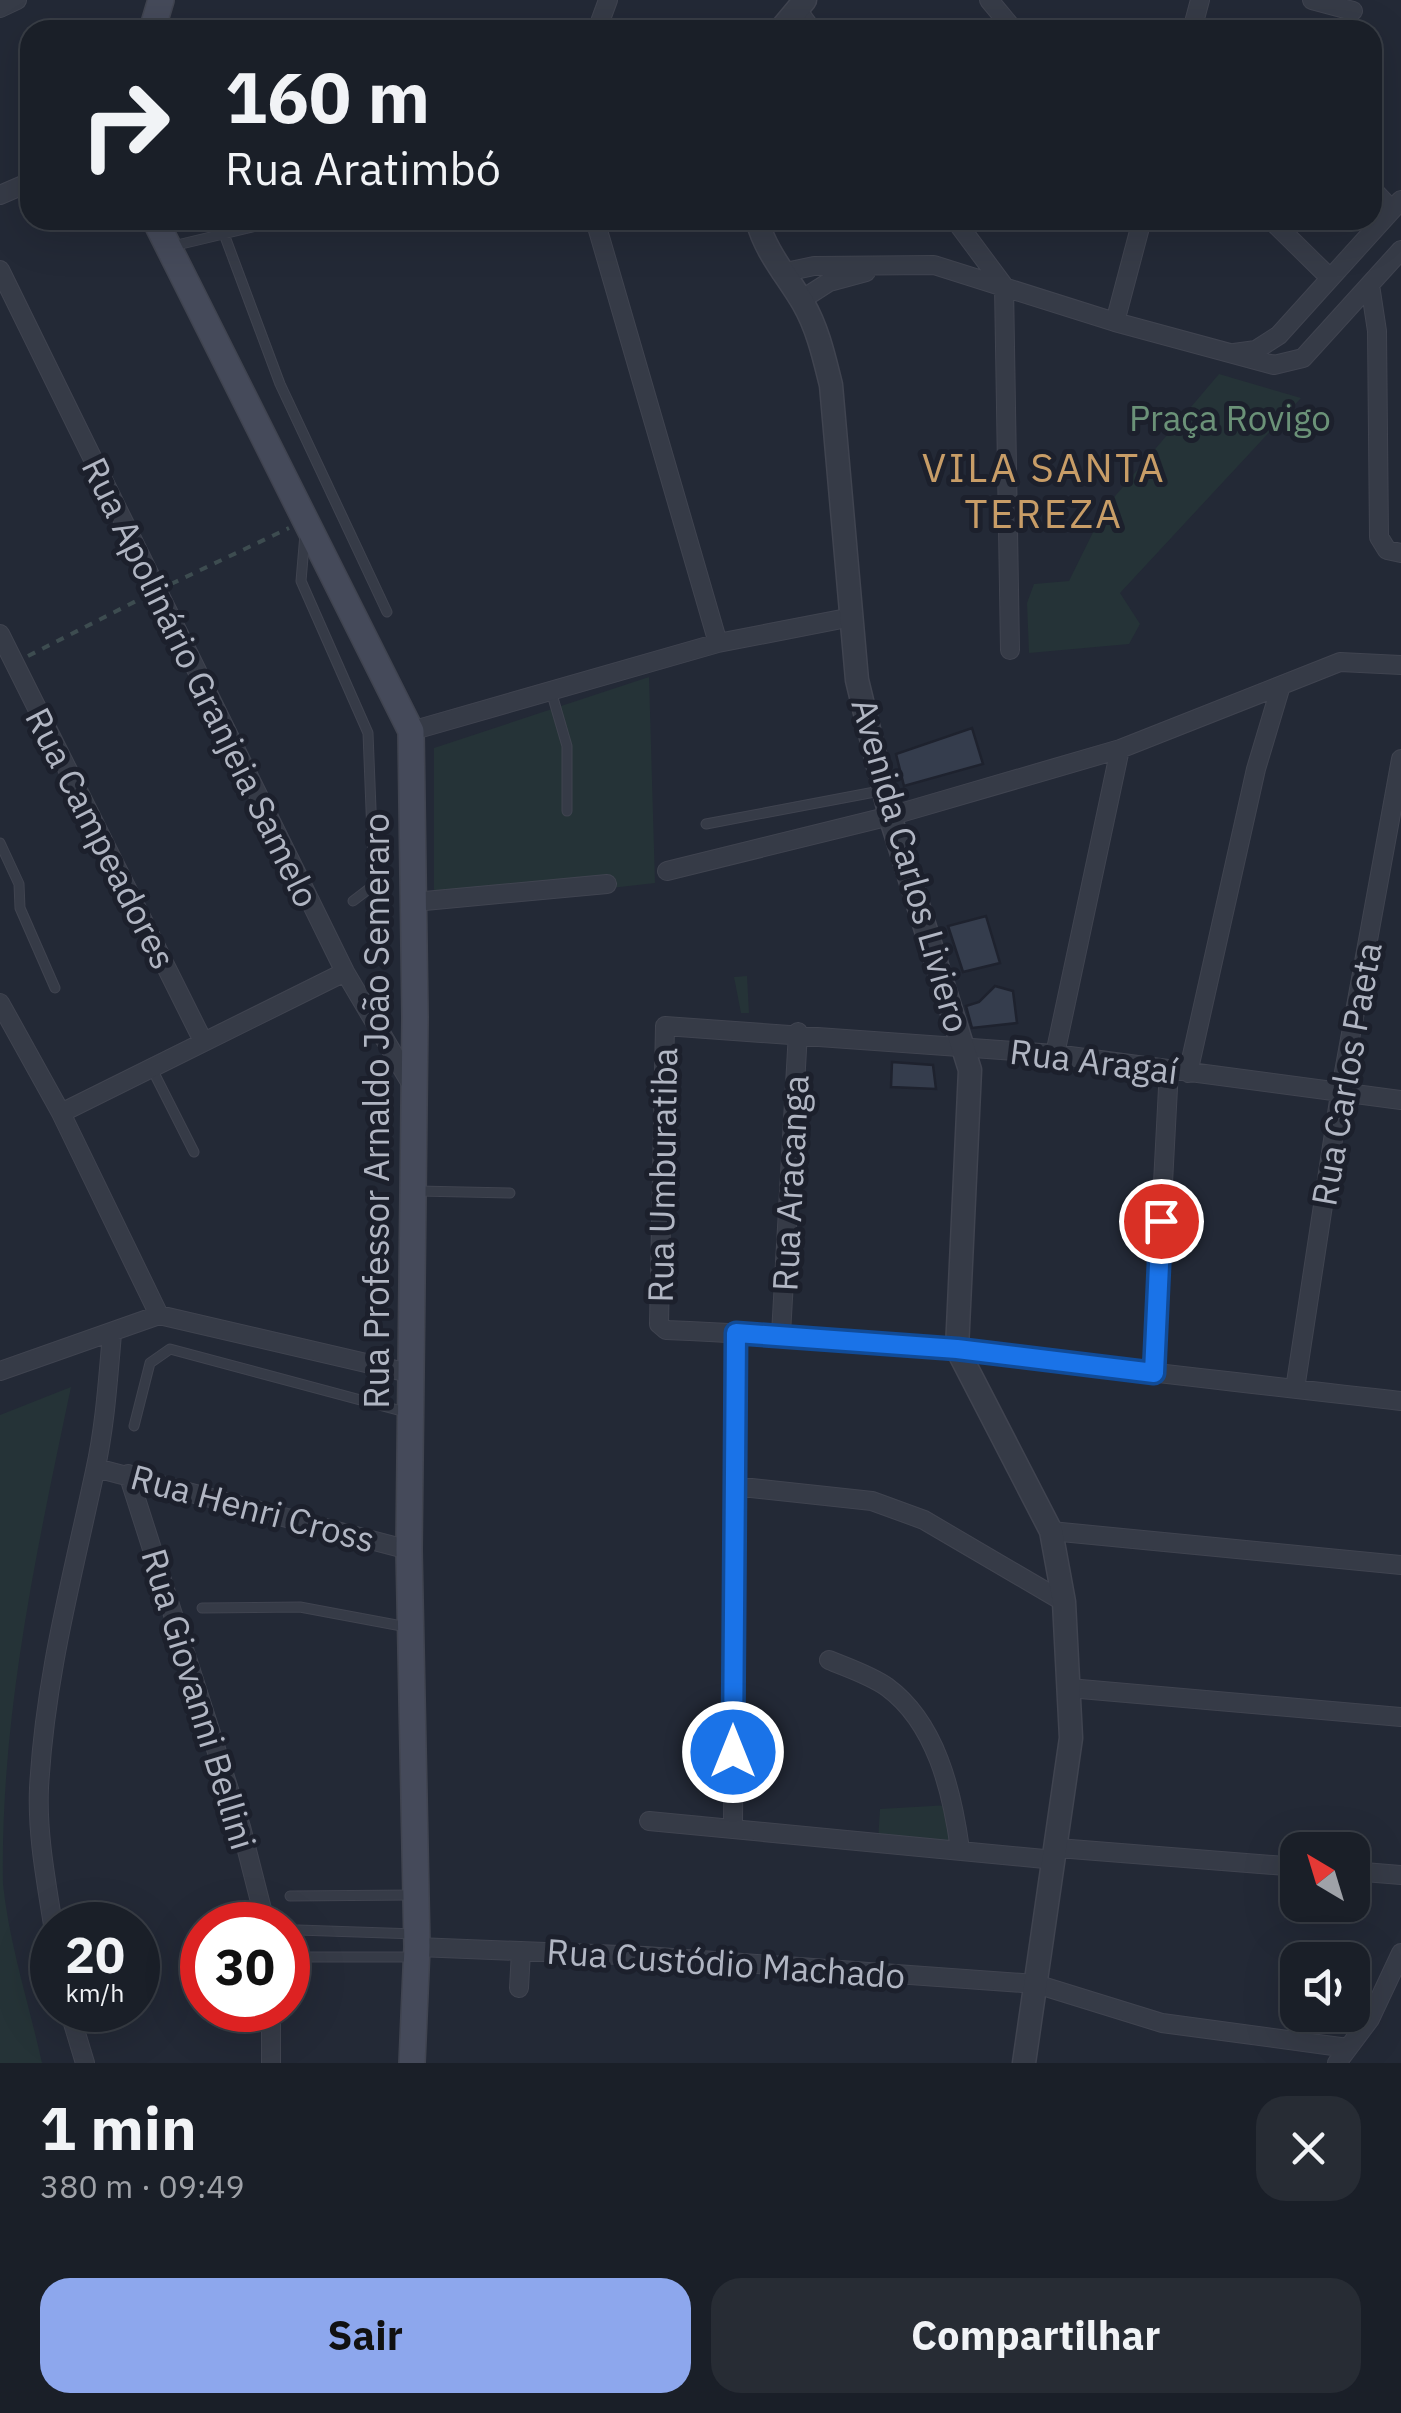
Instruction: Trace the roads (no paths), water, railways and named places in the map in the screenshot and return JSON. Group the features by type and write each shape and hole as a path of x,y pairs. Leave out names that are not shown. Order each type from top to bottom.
{"main road":[{"name":"Rua Professor Arnaldo João Semeraro","path":"160,230 411,730 414,902 409,1550 417,1946 412,2063"}],"street":[{"path":"0,8 17,0"},
{"path":"990,0 1006,20"},
{"path":"1312,0 1352,14"},
{"path":"597,230 718,644"},
{"name":"Avenida Carlos Liviero","path":"759,230 762,242 802,300 816,328 831,385 856,680 890,816 970,1070 957,1349"},
{"path":"962,230 1004,286 1010,650"},
{"path":"1115,322 1139,230"},
{"path":"1281,230 1329,277"},
{"path":"1234,352 1256,350 1279,336 1372,230"},
{"path":"781,273 814,266 934,265 1115,322 1274,365 1303,358 1401,250"},
{"path":"802,300 829,282 858,277 875,267"},
{"name":"Rua Apolinário Granjeia Samelo","path":"0,270 345,972 413,1088"},
{"path":"1370,285 1377,331 1379,537 1386,550 1401,553"},
{"path":"411,730 718,644 852,616"},
{"name":"Rua Campeadores","path":"0,634 202,1041"},
{"path":"667,871 890,816 1120,749 1280,689 1340,662 1401,665"},
{"path":"1154,1373 1178,1071 1280,689"},
{"path":"1054,1054 1120,749"},
{"name":"Rua Carlos Paeta","path":"1294,1390 1340,1094 1401,759"},
{"path":"414,902 607,884"},
{"path":"62,1113 345,972"},
{"path":"0,1003 62,1113 159,1316"},
{"name":"Rua Aragaí","path":"665,1026 798,1032 1054,1054 1401,1100"},
{"name":"Rua Umburatiba","path":"665,1026 658,1324 666,1330 736,1333"},
{"name":"Rua Aracanga","path":"782,1334 798,1032"},
{"path":"0,1371 159,1316 409,1374"},
{"path":"734,1828 732,1486 736,1333 957,1349 1401,1401"},
{"path":"49,1902 40,1840 39,1791 48,1686 68,1579 96,1468 112,1334"},
{"path":"957,1349 1051,1531 1064,1602 1071,1738 1024,2063"},
{"name":"Rua Henri Cross","path":"96,1468 409,1550"},
{"name":"Rua Giovanni Bellini","path":"128,1474 241,1827 260,1902"},
{"path":"732,1486 872,1501 924,1520 1064,1602"},
{"path":"1051,1531 1401,1565"},
{"path":"829,1660 884,1685 919,1718 942,1775 960,1849"},
{"path":"1069,1688 1401,1718"},
{"path":"650,1820 960,1849 1280,1866"},
{"path":"1370,1873 1401,1875"},
{"name":"Rua Custódio Machado","path":"417,1946 1036,1984 1162,2023 1342,2056"},
{"path":"519,1988 521,1951"},
{"path":"1342,2056 1370,2018 1401,1953"},
{"path":"76,2032 85,2063"},
{"path":"270,2063 271,2032"}],"lane":[{"path":"169,247 240,230"},
{"path":"224,234 280,384 387,612"},
{"path":"306,519 301,581 368,732 374,884 353,901"},
{"path":"551,691 567,746 567,811"},
{"path":"706,824 884,790"},
{"path":"0,844 19,884 20,908 55,988"},
{"path":"151,1067 194,1152"},
{"path":"412,1191 510,1192"},
{"path":"134,1426 150,1363 170,1349 410,1413"},
{"path":"202,1608 300,1606 411,1628"},
{"path":"290,1896 416,1894"},
{"path":"310,1932 417,1946"},
{"path":"310,1955 417,1946"}],"district":[{"name":"VILA SANTA TEREZA","path":"1044,490"}],"park label":[{"name":"Praça Rovigo","path":"1230,418"}]}
